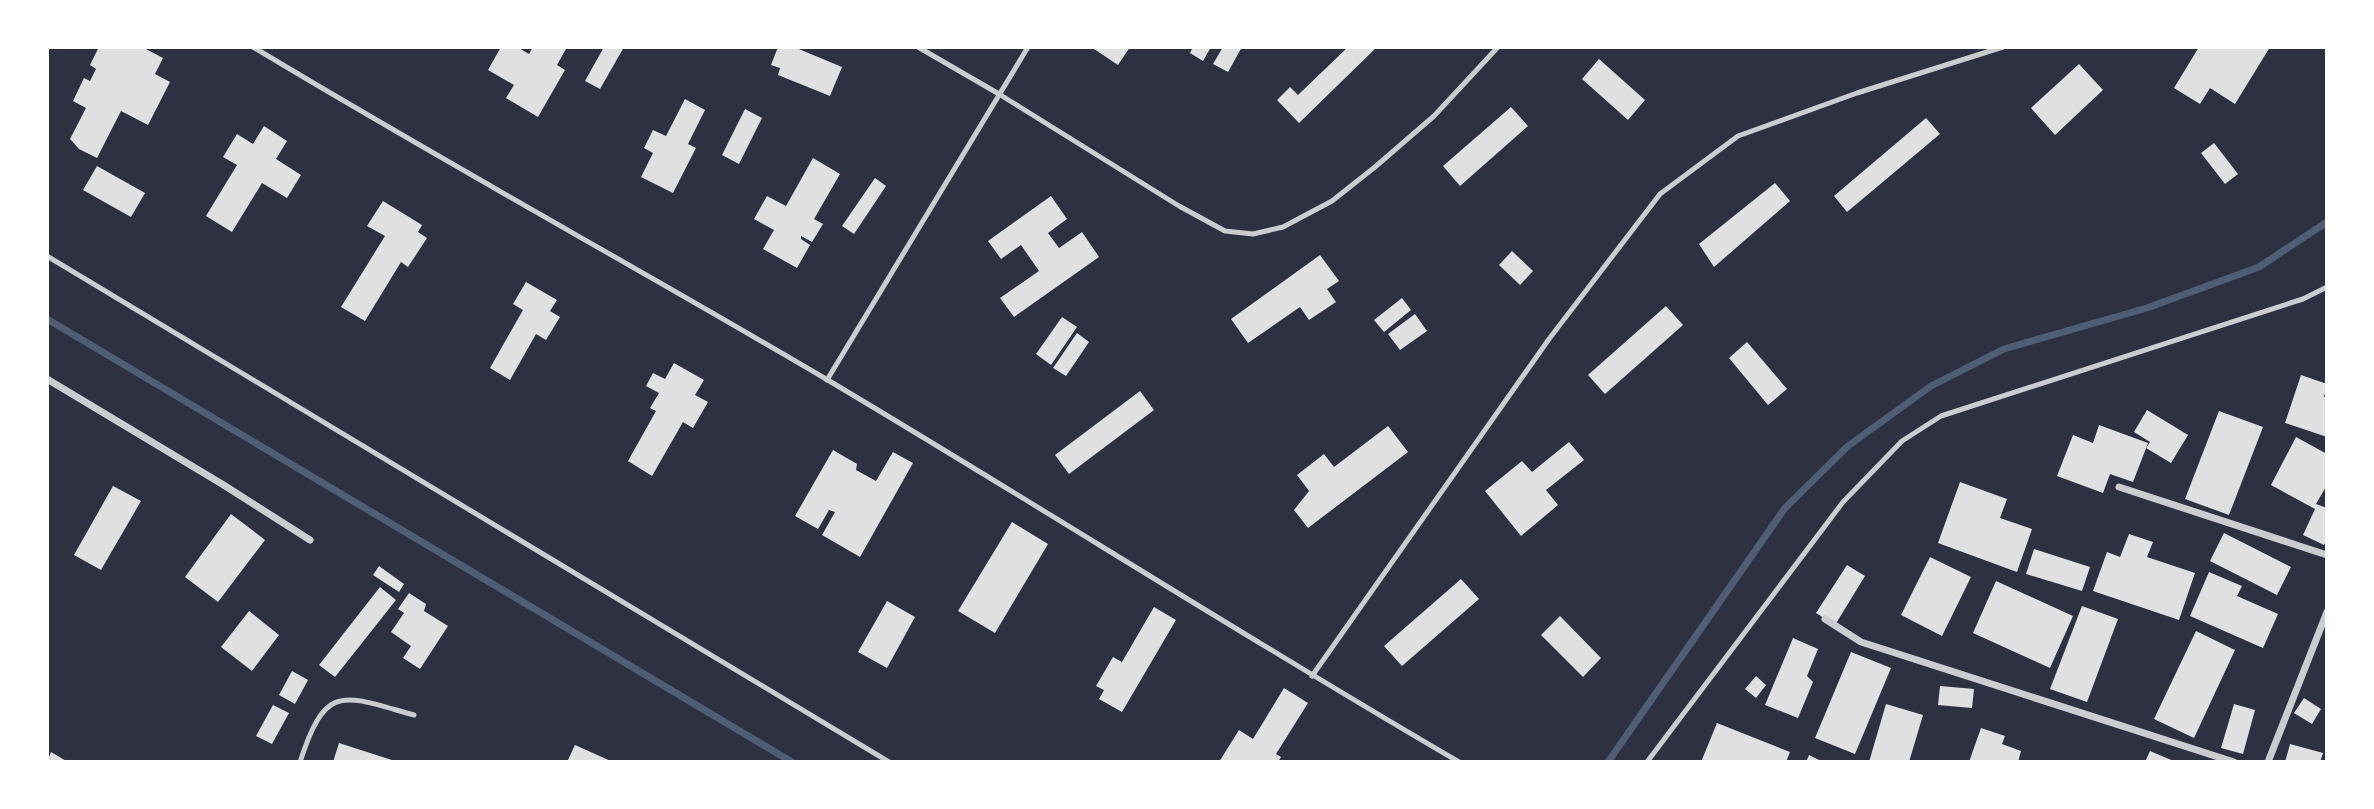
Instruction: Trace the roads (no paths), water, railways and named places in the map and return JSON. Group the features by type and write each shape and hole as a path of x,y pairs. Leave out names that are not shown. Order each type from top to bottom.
{"street":[{"path":"47,379 310,540"},
{"path":"2119,487 2327,555"},
{"path":"2267,762 2327,612"},
{"path":"1825,619 1861,642 2234,762"}],"lane":[{"path":"253,47 343,102 827,380 1312,677 1459,762"},
{"path":"918,47 1179,206 1225,231 1253,234 1283,227 1332,201 1434,116 1499,47"},
{"path":"827,380 1028,47"},
{"path":"1312,677 1549,339 1660,194 1738,136 1857,93 2003,47"},
{"path":"47,256 889,762"},
{"path":"1647,762 1843,502 1902,441 1941,416 2303,299 2327,287"},
{"path":"300,762 311,729 323,710 337,700 358,700 414,715"}],"waterway":[{"path":"1608,762 1785,508 1848,446 1931,386 2004,349 2147,308 2259,267 2327,222"},
{"path":"47,319 792,762"}]}
